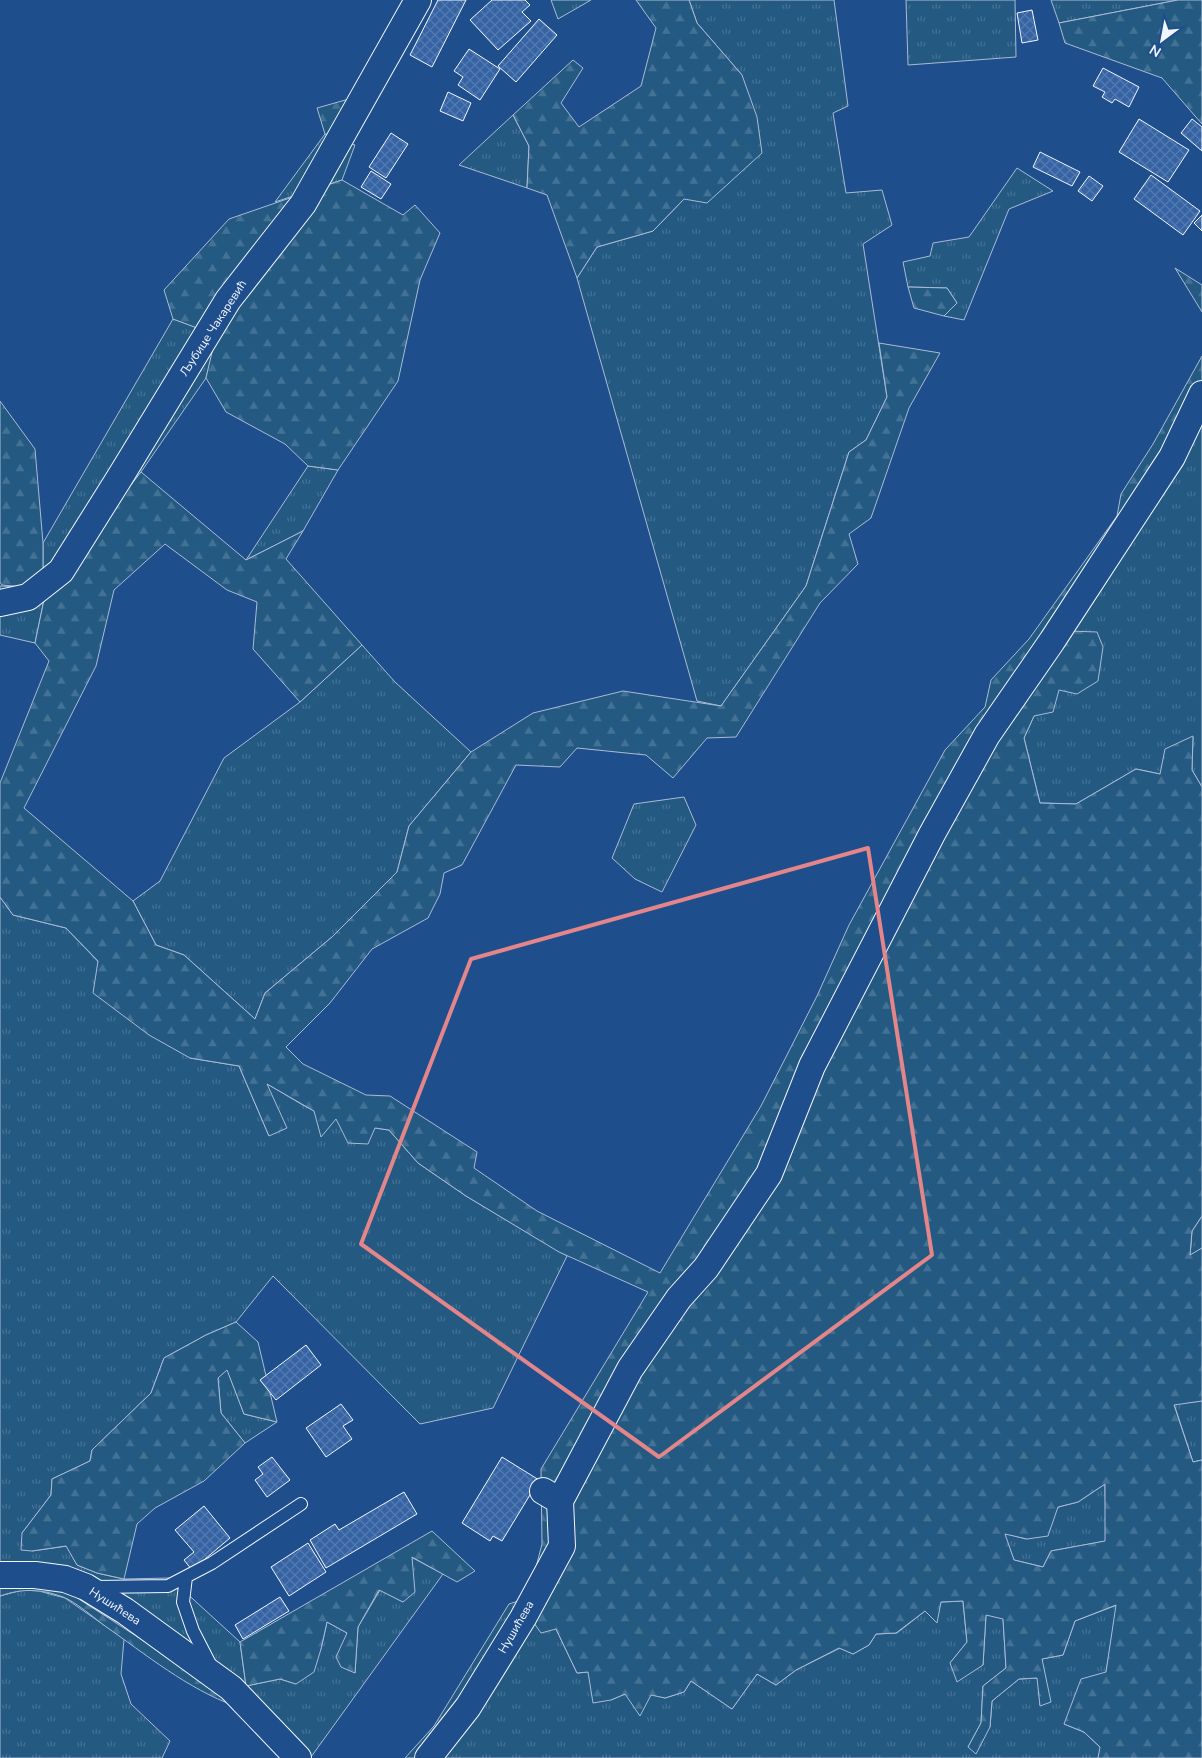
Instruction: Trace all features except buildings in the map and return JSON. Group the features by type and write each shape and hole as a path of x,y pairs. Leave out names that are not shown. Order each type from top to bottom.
{"street":[{"name":"Љубице Чакаревић","path":"0,604 28,597 61,571 228,300 303,204 418,0"},
{"name":"Нушићева","path":"428,1758 468,1707 523,1618 562,1546 552,1496 630,1369 679,1298 706,1268 769,1174 812,1066 932,834 986,735 1052,641 1172,457 1202,394"},
{"name":"Нушићева","path":"0,1575 35,1575 64,1579 86,1587 125,1611 231,1688 298,1758"}],"lane":[{"name":"Нушићева","path":"86,1587 168,1586 212,1563 301,1504"},
{"name":"Нушићева","path":"186,1577 183,1602 192,1631 218,1678"}],"highlighted area":[{"path":"868,848 932,1255 659,1457 361,1244 471,959"}],"green space":[{"path":"551,0 591,0 558,19"},
{"path":"636,0 689,0 697,23 742,75 757,117 762,153 707,203 684,199 653,231 597,247 577,278 547,195 527,188 529,146 513,115 573,60 583,68 561,103 579,127 641,86 656,28"},
{"path":"689,0 834,0 848,106 833,113 846,193 882,190 892,225 863,244 887,397 866,440 849,452 806,586 721,706 697,701 577,278 597,247 653,231 684,199 742,75 697,23"},
{"path":"906,0 1015,0 1016,57 908,65"},
{"path":"1051,0 1178,0 1059,23"},
{"path":"1178,0 1202,0 1202,124 1162,78 1065,43 1059,23"},
{"path":"356,97 333,136 325,134 317,108"},
{"path":"513,115 529,146 527,188 459,165"},
{"path":"325,134 355,145 342,180 275,202"},
{"path":"1017,168 1053,191 1009,209 964,320 944,316 957,303 947,288 908,287 903,262 930,256 933,243 969,237"},
{"path":"342,180 403,215 415,205 440,233 420,280 398,381 338,470 308,466 285,444 226,412 206,378 216,335 173,319 164,290 229,219"},
{"path":"1175,268 1202,285 1202,312"},
{"path":"908,287 947,288 957,303 944,316 914,308"},
{"path":"173,319 217,335 206,378 141,472 45,595 35,643 0,635 0,586 24,587 43,577 43,543"},
{"path":"879,343 940,353 909,408 871,518 849,534 858,564 820,603 736,737 707,738 673,778 646,755 577,748 560,767 516,765 462,865 444,873 440,894 428,918 372,949 330,1003 286,1047 303,1064 366,1095 390,1096 477,1152 474,1168 537,1211 660,1273 761,1106 817,996 849,925 945,750 985,707 991,680 1029,639 1117,516 1121,494 1153,444 1202,356 1202,397 1068,631 1097,632 1103,647 1098,681 1077,694 1059,690 1053,712 1034,716 1024,738 1040,803 1076,804 1136,769 1160,774 1165,749 1193,736 1192,770 1202,787 1202,1216 1192,1231 1190,1255 1202,1248 1202,1401 1174,1405 1193,1462 1202,1460 1202,1758 1098,1758 1100,1747 1084,1732 1064,1724 1081,1679 1106,1672 1116,1605 1075,1621 1063,1655 1042,1659 1051,1702 1040,1706 1037,1678 1019,1679 992,1701 990,1727 976,1754 968,1747 981,1723 983,1686 1006,1668 1003,1619 986,1615 983,1665 957,1682 950,1663 967,1642 963,1601 941,1602 937,1623 925,1611 896,1633 876,1634 869,1645 853,1654 839,1648 796,1670 776,1685 757,1674 732,1709 691,1681 684,1692 665,1698 651,1695 640,1716 625,1694 611,1700 593,1703 588,1672 577,1673 556,1629 541,1633 531,1619 528,1598 542,1544 541,1469 648,1292 559,1252 466,1196 418,1163 389,1130 375,1128 368,1144 348,1143 336,1119 321,1137 314,1111 267,1084 287,1128 269,1136 239,1066 190,1058 149,1035 93,993 98,961 66,928 13,915 0,897 0,783 49,661 35,643 45,595 141,472 246,560 303,531 286,559 362,645 300,702 253,649 257,602 227,590 165,544 114,590 96,666 24,808 133,901 156,945 184,955 255,1019 265,993 332,937 397,872 409,826 471,752 533,713 623,691 721,706 806,586 849,452 866,440 887,397","holes":["1105,1484 1105,1541 1051,1551 1043,1567 1014,1560 1005,1534 1027,1539 1048,1536 1058,1507 1078,1502"]},
{"path":"0,401 35,449 43,543 43,577 24,587 2,585 0,582"},
{"path":"1202,403 1202,787 1192,770 1193,737 1160,774 1136,769 1076,804 1040,803 1024,738 1067,631"},
{"path":"308,466 338,470 303,531 246,560"},
{"path":"362,645 395,682 471,752 409,826 397,872 332,937 265,993 255,1019 184,955 156,945 133,901 160,881 224,758 300,702"},
{"path":"684,797 696,825 662,892 635,879 612,858 634,804"},
{"path":"0,897 13,915 66,928 190,1058 239,1066 269,1136 267,1084 323,1115 351,1123 389,1130 418,1163 466,1196 567,1256 493,1408 420,1424 273,1276 236,1322 206,1335 164,1358 151,1393 92,1450 90,1461 52,1479 51,1495 22,1533 32,1551 67,1546 77,1565 97,1573 124,1579 170,1578 240,1642 246,1686 280,1679 296,1684 321,1649 327,1622 347,1633 355,1673 358,1627 380,1590 403,1602 411,1557 443,1574 311,1757 65,1590 0,1588"},
{"path":"1202,1216 1202,1248 1190,1256 1192,1231"},
{"path":"236,1322 258,1342 277,1422 244,1414 227,1370 218,1378 221,1413 245,1443 204,1481 155,1508 137,1524 124,1579 97,1573 77,1565 66,1546 32,1551 21,1550 22,1533 51,1495 52,1479 90,1461 92,1450 151,1393 164,1358 206,1335"},
{"path":"227,1369 244,1414 277,1422 245,1443 221,1413 218,1378"},
{"path":"1202,1401 1202,1460 1193,1462 1174,1404"},
{"path":"1105,1484 1106,1541 1051,1551 1043,1567 1014,1560 1004,1533 1026,1539 1058,1507 1078,1502"},
{"path":"432,1531 475,1571 457,1582 412,1557 415,1592 403,1602 379,1590 358,1627 355,1673 341,1667 336,1657 347,1633 327,1622 314,1672 296,1684 280,1679 246,1686 240,1642"},
{"path":"16,1582 65,1590 212,1685 235,1706 184,1681 68,1599 47,1592 32,1590 0,1596 0,1588"},
{"path":"22,1590 39,1591 65,1598 124,1639 121,1674 131,1704 170,1741 162,1758 0,1758 0,1596"},
{"path":"528,1598 556,1629 577,1673 589,1672 611,1700 625,1694 651,1694 665,1698 684,1692 691,1681 732,1709 757,1674 776,1685 796,1670 840,1648 853,1654 869,1645 876,1634 897,1633 925,1611 941,1602 963,1601 967,1642 950,1663 983,1665 986,1614 1003,1618 1006,1668 983,1686 981,1723 968,1747 990,1727 992,1701 1019,1679 1038,1678 1040,1705 1042,1659 1063,1655 1075,1621 1117,1605 1106,1672 1064,1724 1084,1732 1101,1748 1098,1758 405,1758 434,1726 509,1604"}]}
